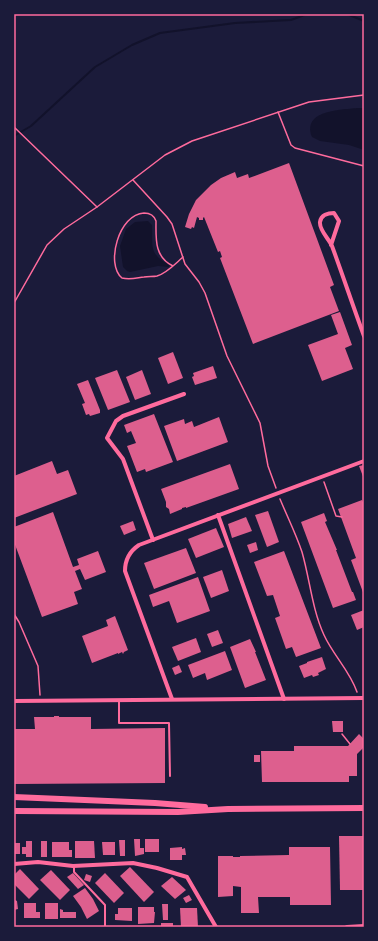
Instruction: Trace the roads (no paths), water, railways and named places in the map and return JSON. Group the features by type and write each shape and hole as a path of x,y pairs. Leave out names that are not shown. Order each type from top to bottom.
{"main road":[{"path":"14,798 155,803 228,809"},
{"path":"14,811 178,812 228,809 364,808"}],"street":[{"path":"331,245 339,221 334,213 324,215 320,223 331,245 364,336"},
{"path":"153,540 123,459 107,438 116,421 124,416 184,394"},
{"path":"172,699 125,571 127,557 134,548 139,544 364,461"},
{"path":"218,515 284,699"},
{"path":"14,701 362,698"},
{"path":"14,864 38,862 74,866 133,863 187,877 216,927"},
{"path":"347,927 364,926"}],"lane":[{"path":"119,700 120,723 169,723 170,776"},
{"path":"74,866 74,872 105,905 105,927"}],"waterway":[{"path":"14,136 31,126 95,67 132,45 160,33 235,23 291,20 307,14"},
{"path":"347,14 364,21"}]}
